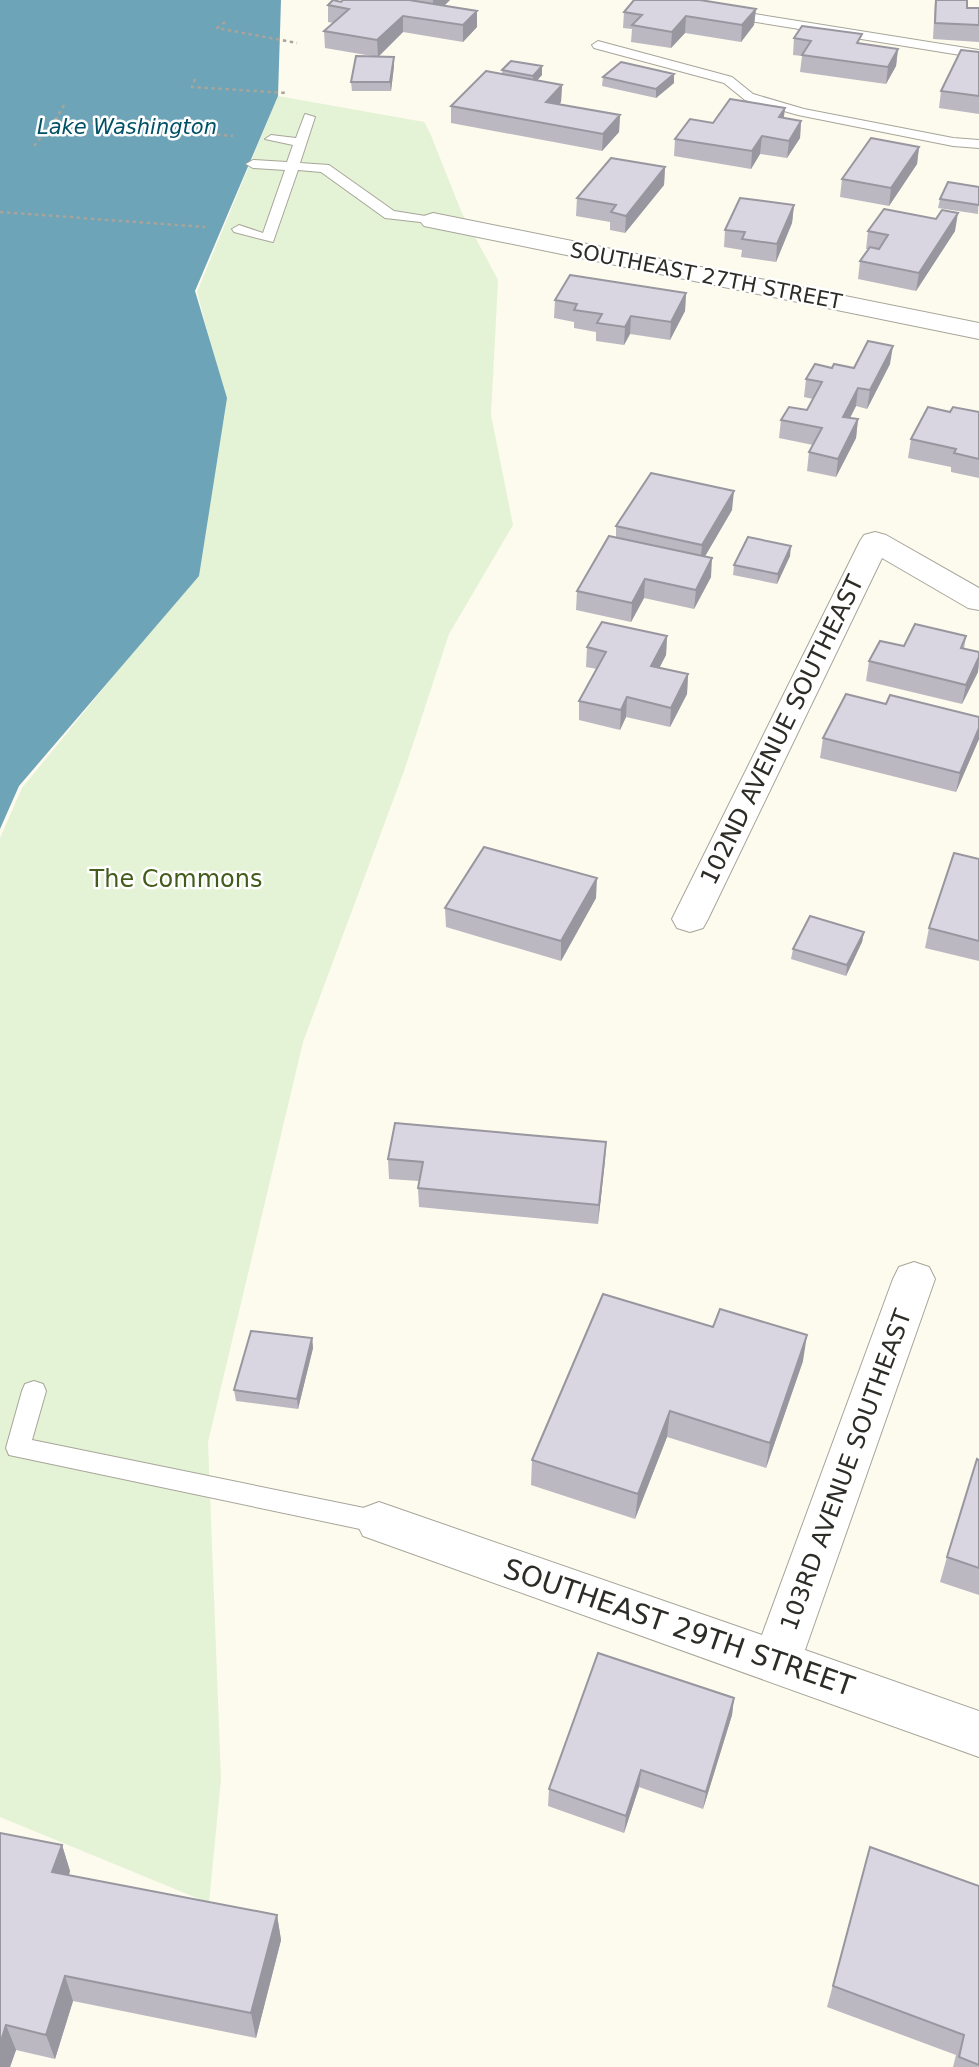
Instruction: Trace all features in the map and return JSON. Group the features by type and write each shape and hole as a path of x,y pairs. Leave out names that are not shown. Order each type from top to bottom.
{"street":[{"name":"SOUTHEAST 27TH STREET","path":"433,221 979,331"},
{"name":"102ND AVENUE SOUTHEAST","path":"690,919 875,541 979,600"},
{"name":"103RD AVENUE SOUTHEAST","path":"777,1661 914,1279"},
{"name":"SOUTHEAST 29TH STREET","path":"379,1522 979,1734"}],"lane":[{"path":"715,12 979,54"},
{"path":"598,45 728,80 749,97 802,113 953,142 979,144"},
{"path":"239,229 268,239 309,117"},
{"path":"271,139 301,142"},
{"path":"253,164 324,168 390,215 433,221"},
{"path":"34,1391 18,1448 379,1522"}],"path":[{"path":"225,22 216,28 297,43"},
{"path":"195,79 192,87 296,93"},
{"path":"34,146 66,102"},
{"path":"55,120 271,139"},
{"path":"0,212 207,227"}],"green space":[{"name":"The Commons","path":"278,96 424,122 461,211 498,280 491,415 513,525 449,634 404,771 303,1042 208,1442 221,1779 209,1903 0,1817 0,838 22,788 195,576 225,398 197,292"}],"water":[{"name":"Lake Washington","path":"0,0 281,0 278,96 195,291 227,398 199,576 19,786 0,829"}],"building":[{"path":"333,0 409,0 477,11 463,25 403,16 377,40 324,31 349,9 328,5"},
{"path":"634,0 700,0 756,9 742,25 686,16 672,32 632,25 642,15 624,12"},
{"path":"936,0 967,0 967,8 979,8 979,25 935,23"},
{"path":"802,26 862,34 857,43 898,49 888,67 802,55 811,41 794,38"},
{"path":"961,50 979,52 979,96 941,91"},
{"path":"356,56 394,57 390,82 351,82"},
{"path":"511,61 542,66 533,76 502,70"},
{"path":"621,62 674,74 656,89 603,77"},
{"path":"486,71 562,85 546,102 620,115 603,134 451,106"},
{"path":"730,99 785,108 779,117 801,121 789,141 762,136 752,151 675,139 690,119 713,123"},
{"path":"871,138 919,147 891,188 842,179"},
{"path":"611,158 665,167 626,216 611,212 616,205 577,198"},
{"path":"948,182 979,187 979,205 940,199"},
{"path":"740,198 794,205 777,244 742,239 745,232 725,230"},
{"path":"884,209 936,219 942,210 958,213 919,273 860,261 870,247 879,249 888,235 868,231"},
{"path":"570,275 686,293 671,322 631,316 625,327 597,323 602,314 574,310 577,304 555,300"},
{"path":"868,341 893,346 870,390 858,388 843,417 858,419 838,459 809,452 822,428 781,420 789,407 807,410 822,382 806,379 815,364 832,368 834,364 854,368"},
{"path":"928,407 950,412 953,407 979,412 979,459 954,453 956,449 911,439"},
{"path":"651,473 734,491 702,545 616,526"},
{"path":"609,536 712,558 696,590 645,579 632,603 577,591"},
{"path":"748,537 791,546 778,574 734,565"},
{"path":"602,622 667,636 651,666 688,674 671,708 627,697 621,710 579,701 606,652 587,647"},
{"path":"915,624 966,636 961,648 979,652 979,657 966,685 869,661 880,641 904,646"},
{"path":"846,694 886,704 890,695 979,717 979,728 960,773 823,738"},
{"path":"484,847 597,878 561,941 445,908"},
{"path":"954,853 979,859 979,941 929,928"},
{"path":"810,916 864,932 847,965 793,949"},
{"path":"395,1123 606,1142 599,1205 418,1188 423,1162 388,1159"},
{"path":"603,1294 713,1327 720,1309 807,1335 770,1443 670,1411 638,1494 532,1460"},
{"path":"251,1331 312,1338 297,1399 234,1390"},
{"path":"977,1459 979,1460 979,1568 947,1557"},
{"path":"598,1653 734,1698 706,1792 641,1770 626,1816 549,1789"},
{"path":"0,1833 62,1845 52,1872 277,1915 251,2013 65,1976 46,2035 6,2025 0,2044"},
{"path":"870,1847 979,1886 979,2065 959,2057 964,2035 833,1986"}]}
